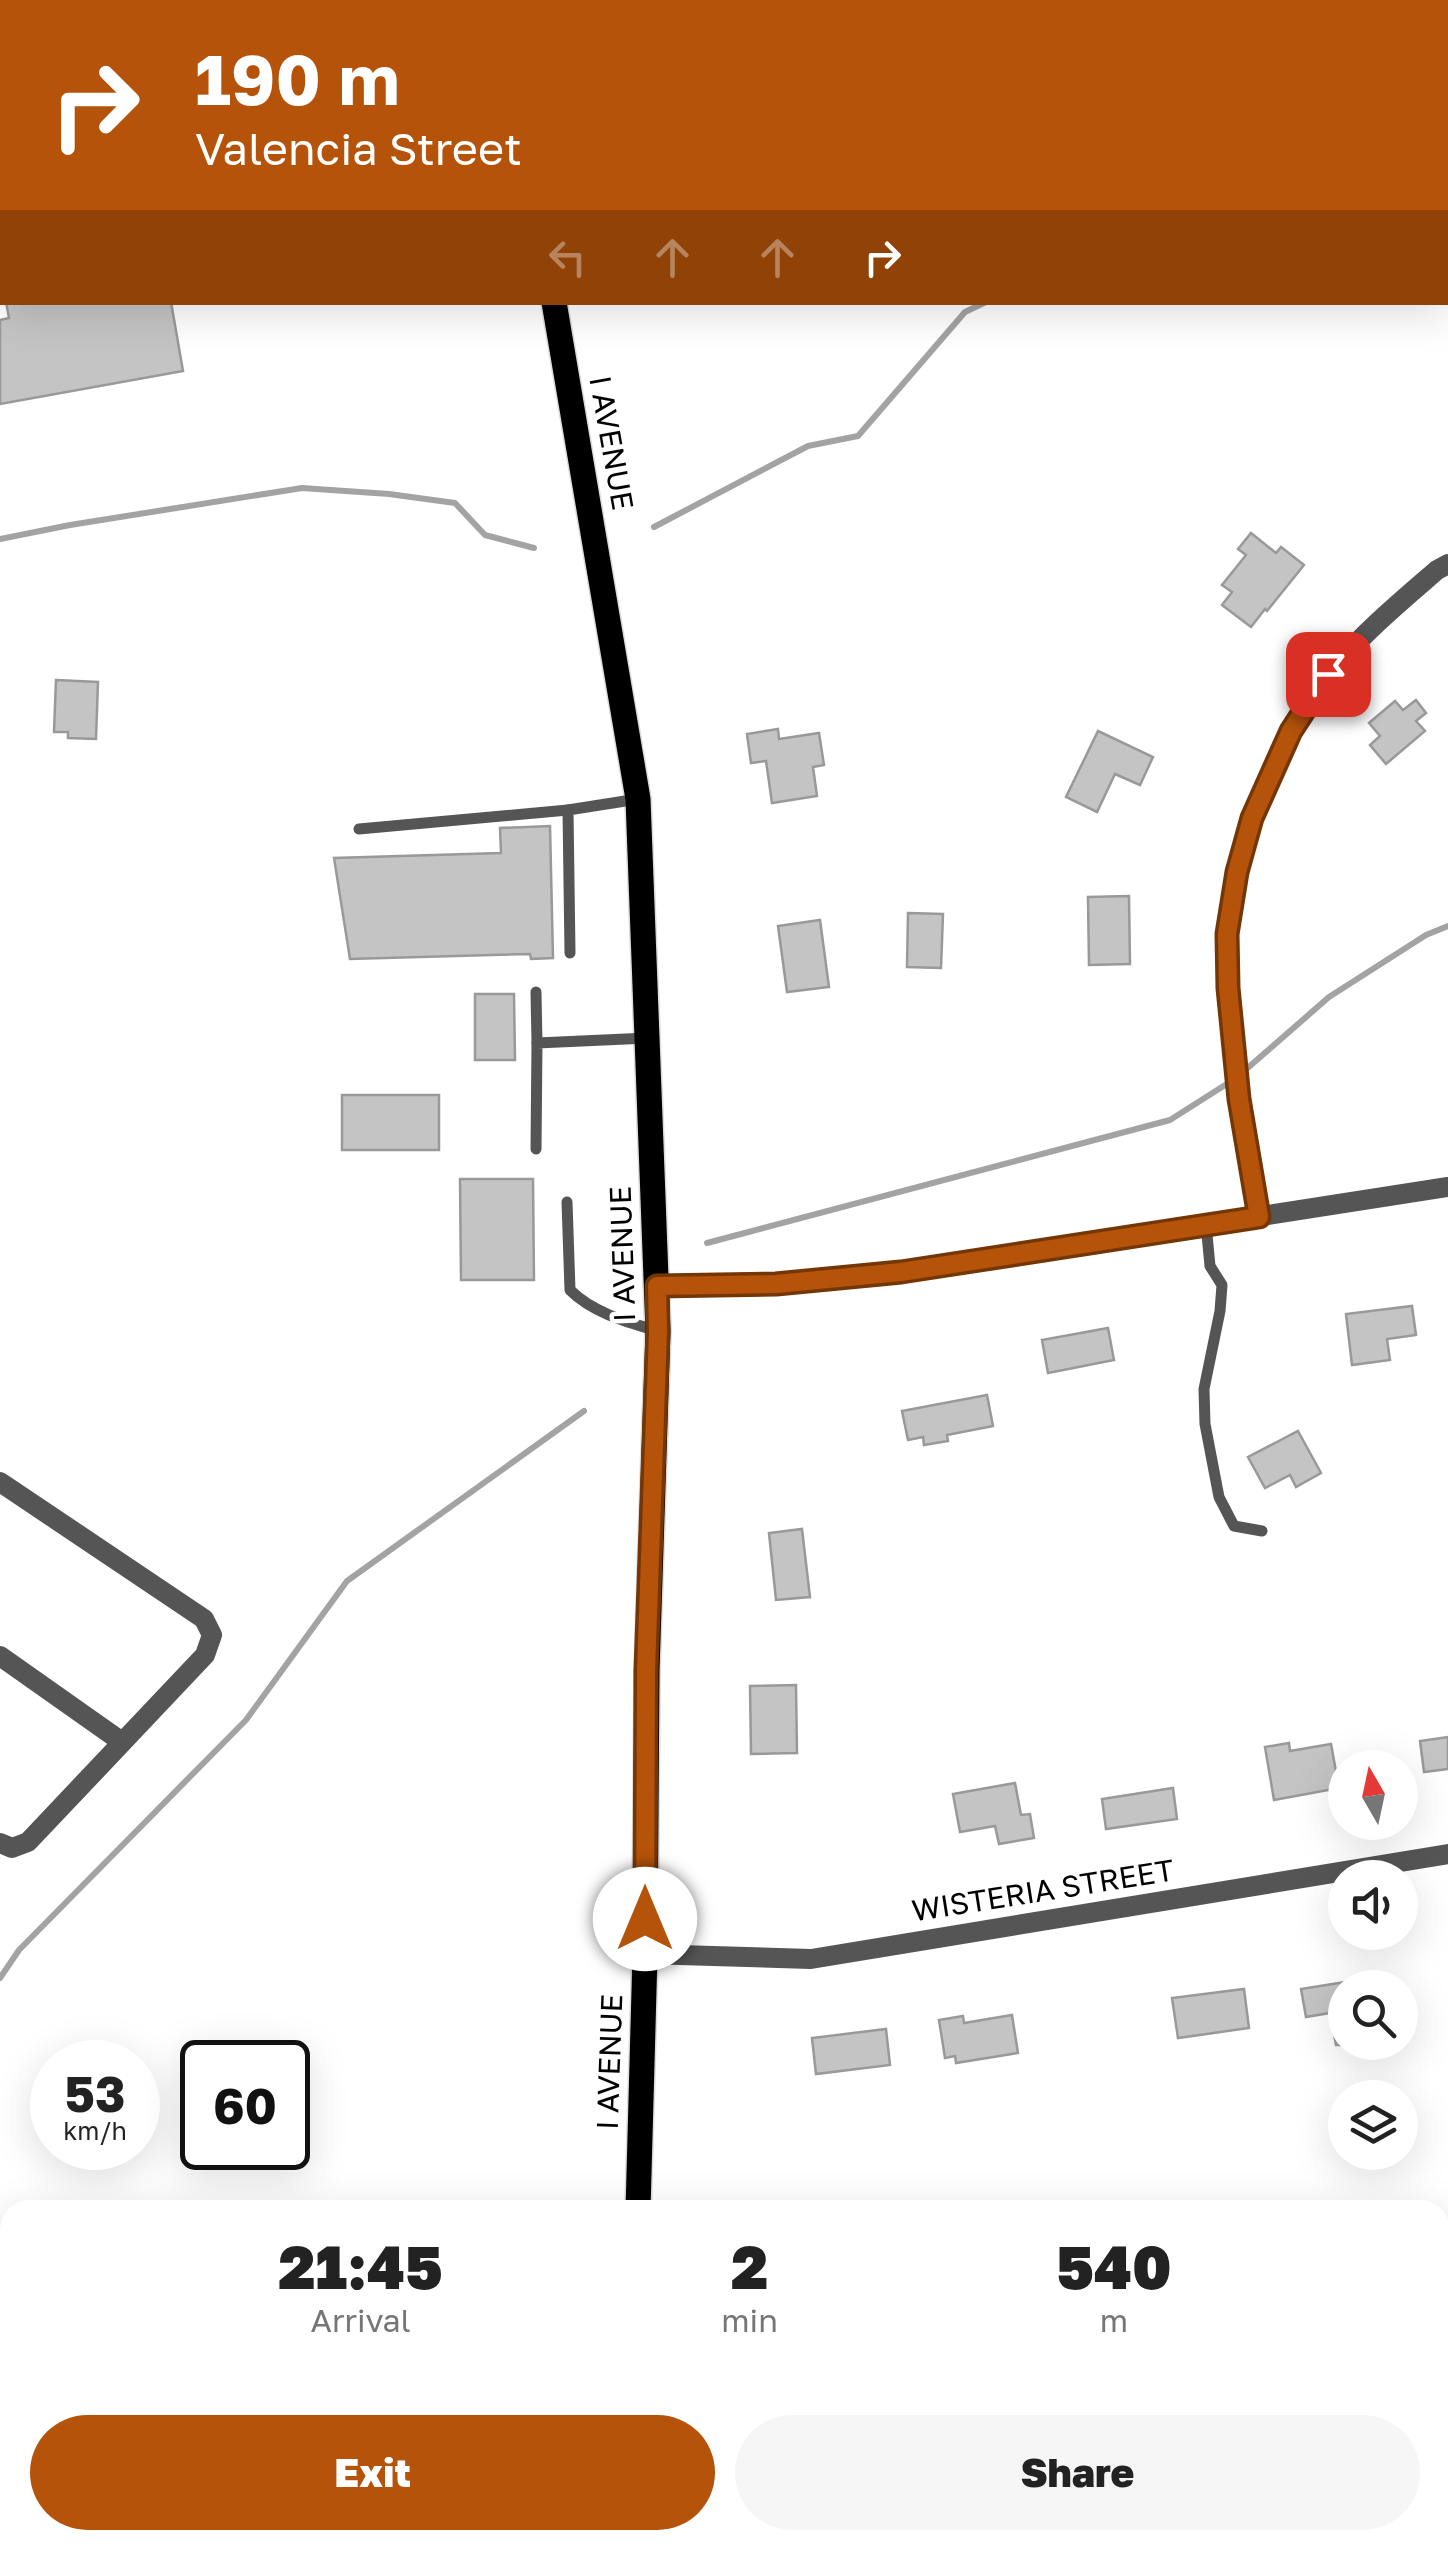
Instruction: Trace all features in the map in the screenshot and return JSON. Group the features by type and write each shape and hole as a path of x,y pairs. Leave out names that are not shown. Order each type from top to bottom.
{"main road":[{"name":"I AVENUE","path":"555,305 638,799 658,1331 646,1671 645,1954 638,2200"}],"street":[{"path":"1259,1217 1239,1099 1227,934 1237,872 1252,818 1291,731 1328,674 1368,629 1448,564"},
{"path":"657,1286 776,1284 901,1272 1448,1188"},
{"path":"0,1482 204,1620 212,1635 205,1655 28,1842 12,1848 0,1844"},
{"path":"0,1656 122,1742"},
{"name":"WISTERIA STREET","path":"645,1954 811,1960 1448,1854"}],"lane":[{"path":"360,829 568,810 638,799"},
{"path":"568,810 570,953"},
{"path":"536,992 536,1149"},
{"path":"536,1042 648,1038"},
{"path":"567,1202 570,1290 582,1302 658,1331"},
{"path":"1206,1224 1210,1266 1222,1286 1204,1388 1204,1424 1218,1497 1234,1526 1262,1531"}],"building":[{"path":"7,305 172,305 183,371 0,404 0,320 9,318"},
{"path":"1251,533 1276,553 1281,547 1304,565 1251,627 1222,605 1232,592 1222,585 1246,555 1238,549"},
{"path":"56,680 98,682 96,739 68,738 68,732 54,732"},
{"path":"1416,700 1426,713 1416,721 1425,731 1386,764 1370,745 1380,736 1369,723 1395,701 1403,710"},
{"path":"778,729 779,739 819,733 824,765 813,767 817,796 772,803 766,761 751,763 747,734"},
{"path":"1098,731 1153,757 1140,785 1115,774 1097,812 1066,797"},
{"path":"550,826 553,958 531,959 530,954 350,959 334,858 501,853 500,828"},
{"path":"1129,896 1130,964 1089,965 1088,897"},
{"path":"908,913 943,914 941,968 907,967"},
{"path":"820,920 829,987 787,992 778,926"},
{"path":"475,994 514,994 515,1060 475,1060"},
{"path":"342,1095 439,1095 439,1150 342,1150"},
{"path":"460,1179 533,1179 534,1280 461,1280"},
{"path":"1412,1306 1416,1335 1387,1339 1390,1360 1352,1365 1346,1314"},
{"path":"1108,1328 1114,1360 1048,1373 1042,1340"},
{"path":"987,1395 993,1426 947,1435 948,1441 924,1445 923,1437 908,1440 902,1411"},
{"path":"1298,1431 1321,1473 1296,1487 1290,1475 1265,1488 1248,1457"},
{"path":"802,1529 810,1597 776,1600 769,1533"},
{"path":"796,1685 797,1753 751,1754 750,1686"},
{"path":"1448,1737 1448,1769 1424,1772 1420,1741"},
{"path":"1289,1743 1290,1751 1331,1744 1328,1790 1274,1800 1265,1747"},
{"path":"1015,1783 1021,1815 1030,1814 1034,1838 999,1844 995,1826 960,1832 953,1794"},
{"path":"1173,1788 1177,1819 1106,1829 1102,1799"},
{"path":"1328,1985 1328,2013 1306,2017 1301,1989"},
{"path":"1244,1989 1249,2028 1178,2038 1172,1998"},
{"path":"1012,2015 1018,2053 956,2063 955,2056 945,2058 939,2020 963,2016 964,2023"},
{"path":"886,2029 890,2065 816,2074 812,2038"}],"waterway":[{"path":"654,527 808,446 858,436 965,312 980,305"},
{"path":"0,539 302,488 455,503 485,535 534,548"},
{"path":"1243,1072 1329,997 1426,935 1448,926"},
{"path":"707,1243 1170,1120 1233,1080"},
{"path":"0,1978 19,1950 246,1720 347,1581 584,1411"}],"route":[{"path":"645,1919 646,1671 657,1286 776,1284 901,1272 1259,1217 1239,1099 1227,934 1237,872 1252,818 1291,731 1328,674"}]}
